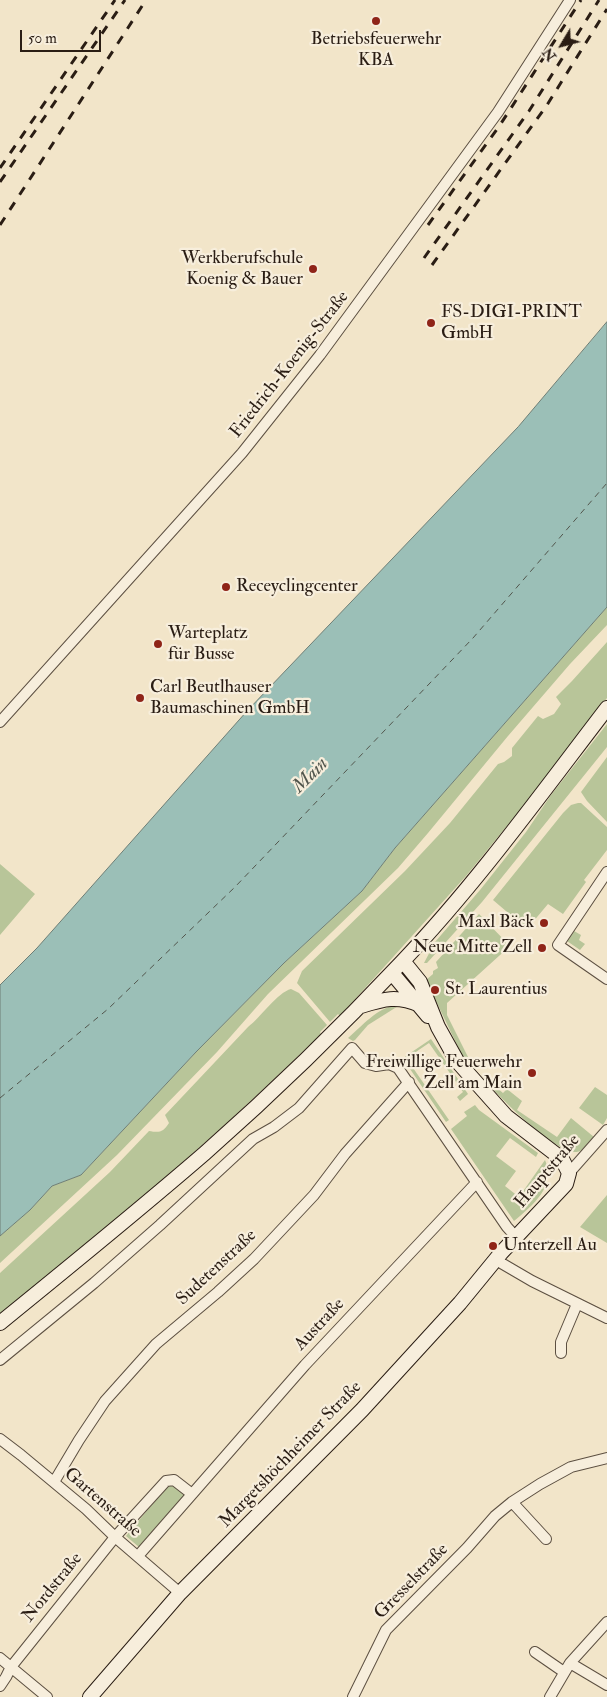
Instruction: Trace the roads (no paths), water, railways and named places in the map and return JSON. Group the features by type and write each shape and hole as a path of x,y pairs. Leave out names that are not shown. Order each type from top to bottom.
{"street":[{"name":"Friedrich-Koenig-Straße","path":"0,722 242,453 320,355 498,112 570,0"},
{"path":"0,1322 116,1228 204,1153 284,1080 360,1006 403,961 502,845 607,708"},
{"path":"607,872 558,946 607,979"},
{"path":"403,961 420,982 438,1027 457,1062 480,1090 506,1116 562,1159 569,1173"},
{"path":"392,973 438,1027"},
{"path":"360,1006 389,998 400,998 420,1006"},
{"path":"0,1360 109,1270 253,1139 274,1127 299,1108 352,1048 365,1063 376,1066 389,1064 398,1068 507,1227 516,1237"},
{"name":"Sudetenstraße","path":"54,1482 105,1401 156,1344 254,1259 314,1194 345,1154 408,1082"},
{"name":"Hauptstraße","path":"516,1237 566,1184 569,1173 607,1130"},
{"name":"Austraße","path":"138,1556 312,1358 477,1182"},
{"name":"Margetshöchheimer Straße","path":"90,1697 180,1593 362,1410 516,1237"},
{"path":"496,1260 532,1281 607,1318"},
{"path":"561,1354 561,1342 577,1304"},
{"name":"Gartenstraße","path":"0,1439 86,1509 115,1537 180,1593"},
{"name":"Gresselstraße","path":"353,1697 386,1630 467,1548 495,1516 512,1502 571,1467 607,1458"},
{"path":"115,1537 166,1481 174,1480 192,1494"},
{"path":"512,1502 546,1539"},
{"name":"Nordstraße","path":"0,1686 11,1667 115,1537"},
{"path":"550,1697 567,1667 607,1622"},
{"path":"535,1652 607,1684"},
{"path":"0,1658 47,1697"}],"water":[{"name":"Main","path":"607,322 607,607 395,848 362,891 284,963 196,1052 81,1175 52,1186 30,1210 0,1236 0,985 37,948 247,711 518,427"}],"railway":[{"path":"0,168 115,0"},
{"path":"0,182 125,0"},
{"path":"0,225 146,0"},
{"path":"428,225 500,125 581,0"},
{"path":"424,258 529,111 599,0"},
{"path":"432,265 547,105 607,9"}],"place":[{"name":"Betriebsfeuerwehr KBA","path":"376,21"},
{"name":"Werkberufschule Koenig & Bauer","path":"313,269"},
{"name":"FS-DIGI-PRINT GmbH","path":"431,323"},
{"name":"Receyclingcenter","path":"226,587"},
{"name":"Warteplatz für Busse","path":"158,644"},
{"name":"Carl Beutlhauser Baumaschinen GmbH","path":"140,698"},
{"name":"Maxl Bäck","path":"544,923"},
{"name":"Neue Mitte Zell","path":"542,948"},
{"name":"St. Laurentius","path":"435,990"},
{"name":"Freiwillige Feuerwehr Zell am Main","path":"532,1073"},
{"name":"Unterzell Au","path":"493,1246"}]}
